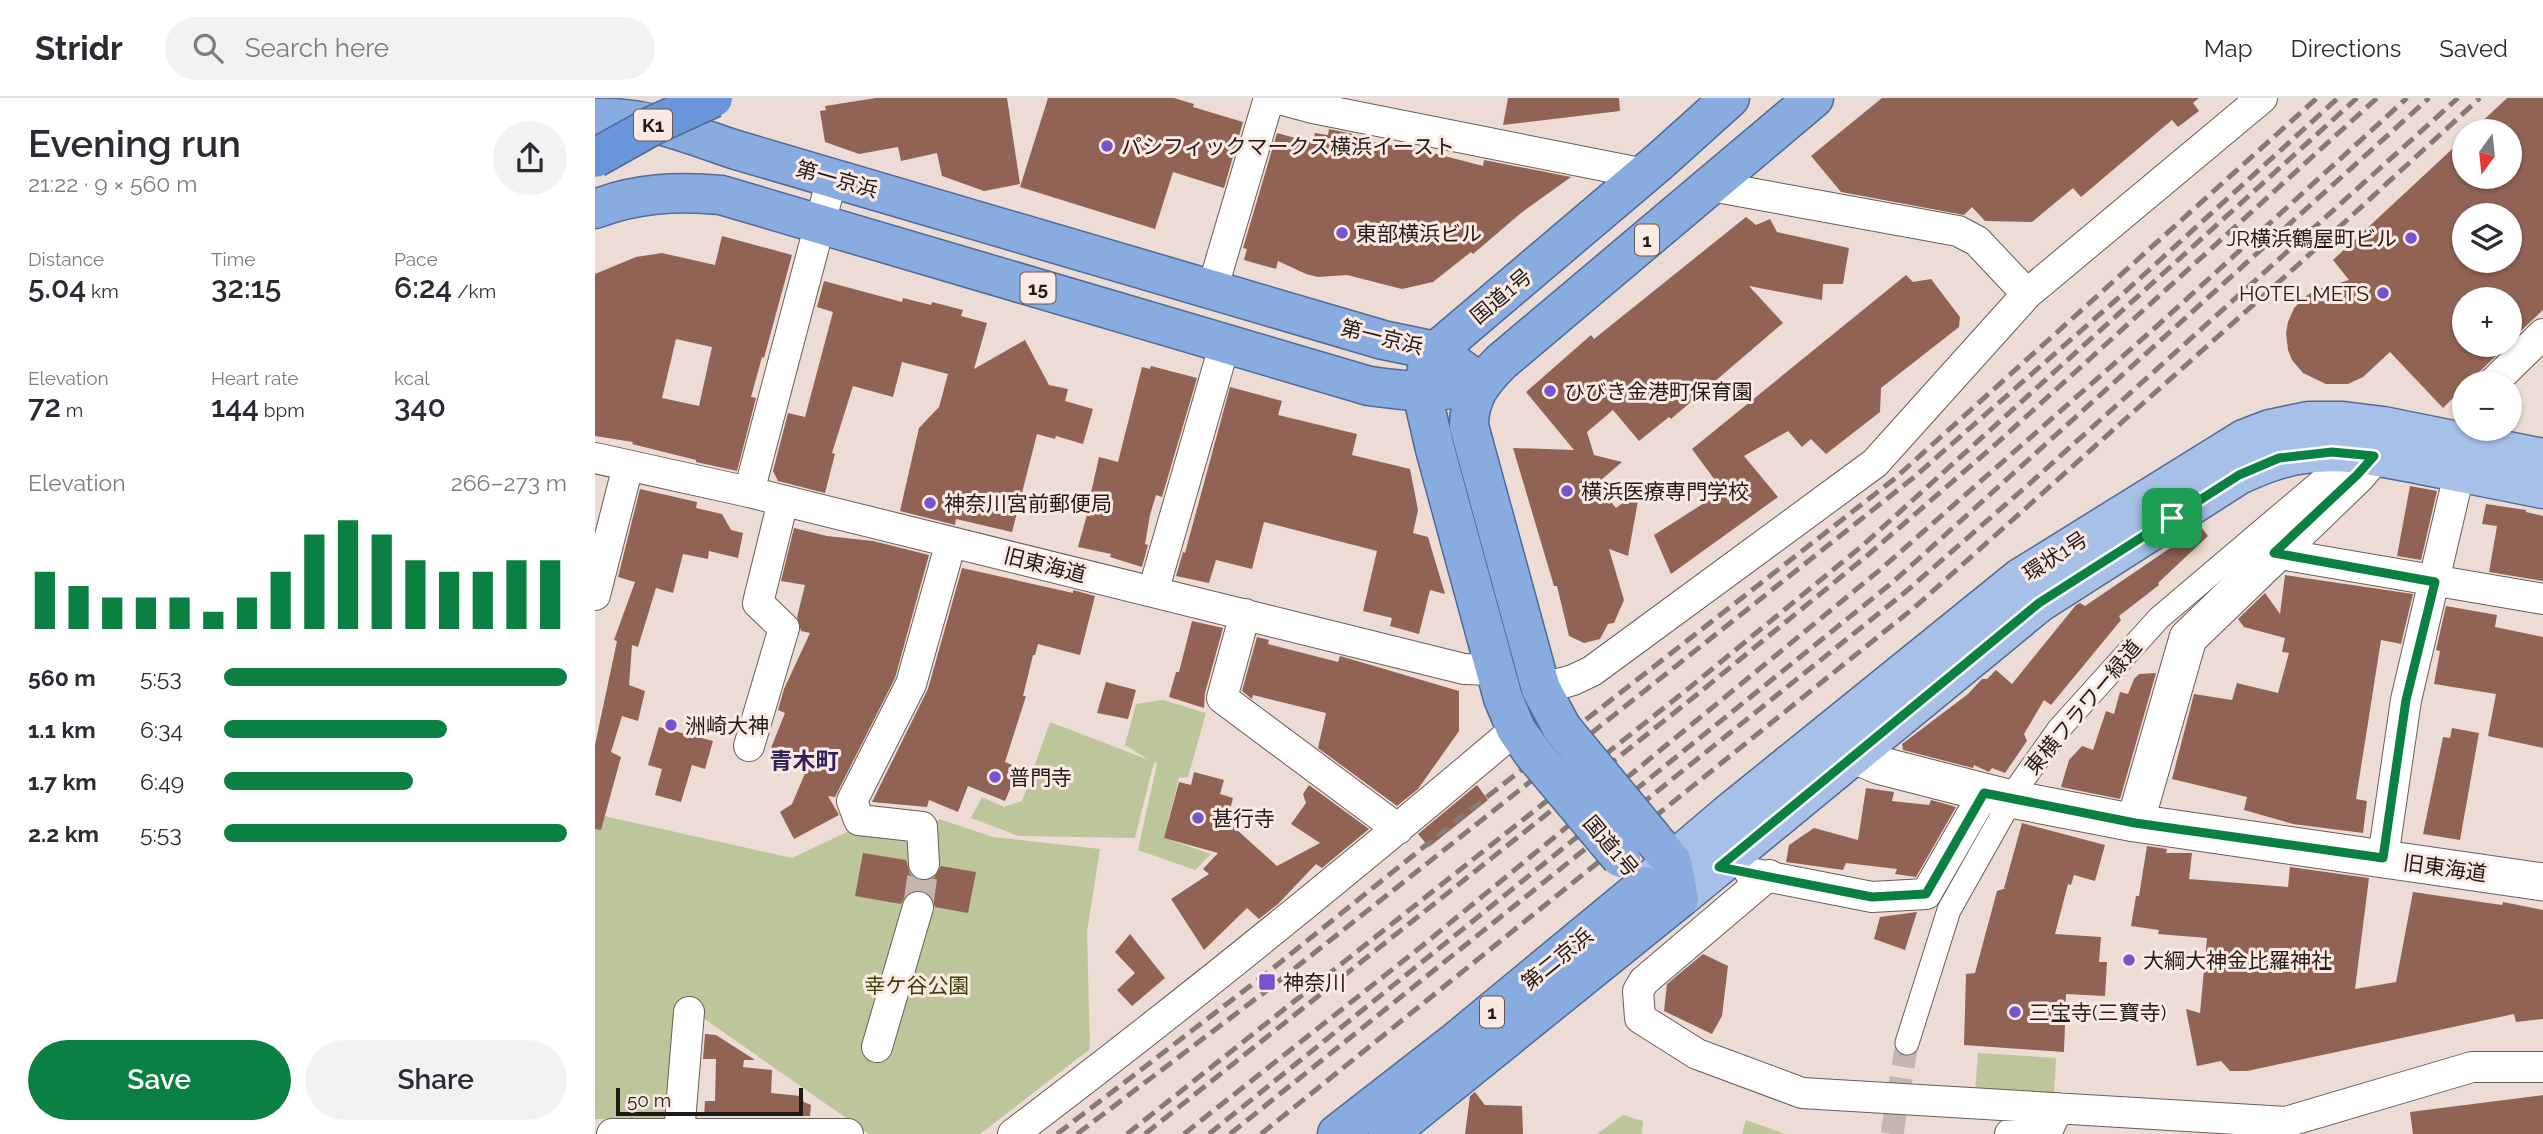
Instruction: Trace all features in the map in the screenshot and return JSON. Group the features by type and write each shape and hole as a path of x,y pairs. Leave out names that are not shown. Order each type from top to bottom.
{"highway":[{"name":"K1","path":"612,115 656,98"},
{"name":"K1","path":"595,159 654,125 713,98"},
{"name":"国道1号","path":"1679,899 1647,860 1524,740 1495,670 1422,393 1428,364 1436,351 1645,174 1730,98"},
{"name":"国道1号","path":"1647,860 1562,728 1541,689 1469,426 1473,398 1481,383 1501,362 1814,98"},
{"name":"第一京浜","path":"612,115 648,121 1383,340 1436,351 1481,383"},
{"name":"15","path":"595,209 647,195 687,192 721,195 1369,386 1422,393 1453,390 1481,383"},
{"name":"第二京浜","path":"1337,1134 1454,1043 1647,860"},
{"name":"第二京浜","path":"1388,1134 1679,899"}],"main road":[{"name":"環状1号","path":"1647,860 2020,578 2228,447 2270,429 2308,421 2343,421 2383,426 2461,446 2543,458"},
{"name":"環状1号","path":"1679,899 2039,603 2239,475 2279,458 2308,453 2374,456 2461,446 2543,489"}],"street":[{"path":"1212,290 1269,98"},
{"path":"1276,98 1645,174"},
{"path":"1541,689 1592,671 1875,463 2027,294 2262,98"},
{"path":"595,159 612,115"},
{"path":"749,492 832,178"},
{"path":"1711,186 1958,231 1977,241 2027,294"},
{"path":"2505,371 2543,334"},
{"path":"1153,592 1225,344"},
{"path":"2383,858 2406,700 2435,582 2461,446"},
{"path":"2135,823 2188,638 2374,456"},
{"name":"旧東海道","path":"595,458 749,492 1464,669 1495,670"},
{"path":"595,595 628,466"},
{"name":"東横フラワー緑道","path":"1907,1043 1949,910 1997,796 2159,618 2330,472"},
{"path":"749,746 785,628 758,603 783,501"},
{"path":"924,863 922,827 859,820 852,802 911,684 951,542"},
{"path":"2274,553 2543,599"},
{"path":"1245,614 1221,698 1398,829"},
{"path":"1013,1134 1139,1038 1398,829 1524,740"},
{"name":"旧東海道","path":"1853,754 1878,765 1997,796 2135,823 2543,882"},
{"path":"1719,867 1872,897 1926,894 1997,796"},
{"path":"1769,875 1644,981 1638,991 1640,1018 1697,1054 1802,1093 2058,1108 2202,1125 2286,1122 2472,1067 2543,1067"},
{"path":"877,1046 918,907"},
{"path":"679,1134 689,1012"},
{"path":"2010,1134 2048,1129 2058,1108"},
{"path":"612,1134 848,1134"}],"green space":[{"path":"1163,700 1206,713 1188,777 1179,778 1164,838 1211,854 1195,870 1138,850 1157,764 1154,762 1135,838 1019,836 971,818 982,797 1004,807 1022,801 1050,722 1149,760 1125,745 1136,704"},
{"name":"幸ケ谷公園","path":"595,814 792,858 847,832 930,835 939,819 993,837 1100,849 1087,932 1090,1049 980,1134 869,1134 686,1006 673,1119 595,1119"},
{"path":"1978,1053 2056,1058 2054,1096 1975,1093"},
{"path":"1623,1115 1643,1121 1642,1134 1597,1134"},
{"path":"1746,1120 1785,1134 1742,1134"}],"building":[{"path":"876,98 1007,98 1020,184 984,191 942,176 937,153 901,161 898,147 859,154 825,142 820,111 826,110 825,106"},
{"name":"パシフィックマークス横浜イースト","path":"1048,98 1174,98 1194,104 1193,107 1243,122 1224,188 1173,172 1155,229 1020,187"},
{"path":"1508,98 1619,98 1620,111 1503,125"},
{"path":"1882,98 2199,98 2193,103 2199,111 2178,127 2172,120 2081,197 2073,188 2032,222 1985,221 1972,207 1964,215 1841,192 1811,156"},
{"name":"JR横浜鶴屋町ビル","path":"2507,98 2543,98 2543,310 2522,330 2522,287 2452,287 2452,357 2495,357 2480,371 2452,371 2452,399 2443,408 2390,352 2363,377 2348,384 2326,384 2303,373 2292,360 2286,333 2294,308 2316,290 2349,280 2333,260 2452,149 2452,189 2522,189 2522,119 2485,119"},
{"path":"1329,129 1373,138 1372,142 1429,152 1483,166 1484,160 1571,177 1433,282 1402,289 1347,275 1318,277 1278,261 1276,269 1244,260 1247,249 1243,248 1277,133 1313,143 1315,133 1328,135"},
{"path":"1746,217 1756,225 1770,219 1777,232 1849,248 1843,284 1823,284 1822,300 1749,286 1783,323 1671,419 1669,417 1639,441 1613,410 1587,432 1594,455 1622,462 1601,480 1602,483 1600,481 1596,484 1616,508 1640,490 1628,556 1609,549 1624,600 1614,623 1608,624 1600,639 1584,643 1569,636 1557,586 1554,586 1513,448 1574,450 1526,392 1591,335 1594,339"},
{"path":"722,236 792,255 751,397 756,398 737,471 696,462 632,444 633,442 595,436 595,274 636,257 662,253 715,265","holes":["676,339 712,347 699,406 662,398"]},
{"path":"1906,275 1913,282 1931,279 1960,317 1959,327 1881,388 1880,412 1826,454 1811,439 1802,447 1788,431 1744,456 1778,497 1671,574 1654,535 1723,491 1692,449"},
{"path":"824,281 902,302 903,298 963,310 961,316 987,323 974,369 1025,340 1049,385 1068,389 1065,401 1093,409 1083,444 1037,434 1012,532 956,519 955,525 900,511 919,428 939,407 948,374 902,362 893,397 853,386 832,453 835,454 825,493 778,481 773,471 788,413 805,417 833,312 817,307"},
{"path":"1151,366 1197,378 1162,497 1156,495 1150,515 1145,544 1148,545 1142,567 1110,557 1111,554 1078,547 1093,493 1099,457 1118,462 1142,367 1150,369"},
{"path":"1230,387 1282,401 1278,415 1357,434 1352,455 1410,469 1418,510 1413,533 1428,537 1445,594 1430,590 1419,634 1390,626 1392,618 1363,611 1377,551 1264,522 1252,569 1216,560 1209,583 1176,576 1183,552 1185,553"},
{"path":"2410,486 2437,491 2421,560 2397,556"},
{"path":"640,489 697,502 696,508 722,514 731,530 743,533 738,558 709,551 708,559 683,554 673,593 656,588 638,647 632,645 629,685 645,691 638,721 622,716 611,752 621,757 601,830 595,829 595,745 617,641 614,640 635,582 618,577"},
{"path":"2486,504 2526,510 2543,516 2543,581 2489,572 2497,526 2482,524"},
{"path":"2201,527 2208,536 2158,583 2159,585 2119,616 2121,620 2051,705 2044,700 2024,734 2027,741 2005,773 1992,768 1989,772 1974,765 1973,768 1903,750 1902,744 1996,670 2012,684 2076,605 2080,603 2085,606"},
{"path":"794,528 827,536 873,541 929,555 895,678 835,797 828,796 839,815 794,839 780,812 792,804 809,764 771,748 785,713 778,710 784,689 810,633 801,631 797,617 805,585 781,581"},
{"path":"962,568 1095,596 1080,655 1038,644 1023,696 1026,696 1005,762 1019,768 1005,801 968,786 958,812 929,800 927,807 872,802 928,689"},
{"path":"2285,575 2413,594 2401,644 2381,640 2356,799 2367,801 2363,833 2293,824 2244,810 2247,797 2172,779 2194,694 2232,700 2237,683 2278,693 2289,653 2282,652 2285,638 2244,627 2238,619 2265,593 2280,614"},
{"path":"2446,606 2497,615 2495,627 2543,637 2543,748 2488,736 2496,694 2434,684 2440,651 2436,650"},
{"path":"1192,621 1223,628 1205,693 1204,708 1169,697 1176,672 1179,672"},
{"path":"1257,637 1269,640 1268,644 1338,662 1340,656 1459,691 1459,731 1418,789 1397,806 1318,748 1326,713 1253,695 1252,699 1242,691"},
{"path":"2156,673 2120,799 2061,787 2069,760 2082,746 2093,750 2106,711 2114,714 2120,692 2128,694 2139,674"},
{"path":"1106,682 1136,690 1128,719 1097,713"},
{"name":"洲崎大神","path":"659,727 713,741 705,769 692,765 681,802 655,795 662,769 648,765"},
{"path":"2452,728 2479,733 2460,840 2423,834 2443,737 2450,738"},
{"path":"1194,772 1224,780 1220,794 1233,798 1227,821 1277,866 1320,843 1291,824 1306,803 1303,794 1309,785 1369,829 1322,868 1316,864 1278,904 1259,919 1247,908 1204,950 1171,899 1209,874 1203,869 1218,853 1164,838 1179,782 1191,785"},
{"path":"1477,785 1488,800 1429,847 1418,834"},
{"path":"1866,788 1894,792 1892,801 1929,805 1931,800 1956,807 1916,877 1895,874 1897,869 1846,863 1843,870 1786,862 1789,845 1814,828 1858,840"},
{"path":"2022,823 2105,845 2095,881 2074,875 2071,885 2068,884 2055,934 2101,937 2099,962 2107,962 2105,996 2066,994 2064,1052 1964,1045 1966,974 1975,973 1997,891 2006,888"},
{"path":"2147,846 2167,849 2166,853 2192,853 2189,879 2288,887 2290,867 2369,878 2355,989 2396,982 2413,892 2502,905 2503,902 2543,910 2543,1019 2516,1022 2514,1014 2247,1071 2230,1071 2221,1061 2197,1066 2186,1009 2200,1013 2207,938 2158,934 2159,930 2131,926"},
{"path":"863,853 906,860 910,874 924,881 934,878 941,866 976,872 968,913 935,907 931,895 922,890 913,890 906,894 901,904 855,896"},
{"path":"1917,912 1905,950 1874,939 1880,917"},
{"path":"1130,934 1165,978 1132,1006 1117,990 1135,973 1115,952"},
{"path":"1703,954 1728,966 1722,1016 1712,1034 1664,1011 1667,984"},
{"path":"705,1034 716,1035 755,1060 744,1060 743,1067 772,1070 771,1093 801,1096 804,1102 811,1105 810,1116 704,1116 705,1101 715,1101 716,1059 703,1059"},
{"path":"1475,1092 1485,1105 1522,1106 1523,1134 1465,1134 1470,1096"},
{"path":"2543,1095 2543,1134 2413,1134 2410,1112"}],"tunnel":[{"path":"918,907 924,864"},
{"path":"1892,1134 1907,1043"}],"railway":[{"path":"1057,1134 1262,977 1456,821 1893,480 2317,98"},
{"path":"1077,1134 1270,988 1913,478 2116,300 2338,98"},
{"path":"1127,1134 1689,688 1862,546 2357,98"},
{"path":"1145,1134 1694,697 1869,554 1996,444 2377,98"},
{"path":"1184,1134 1417,950 1881,569 2157,326 2407,98"},
{"path":"1209,1134 1893,582 2429,98"},
{"path":"1230,1134 1903,594 2458,98"},
{"path":"1261,1134 1915,607 2299,264 2480,98"}],"place":[{"name":"パシフィックマークス横浜イースト","path":"1107,146"},
{"name":"東部横浜ビル","path":"1342,233"},
{"name":"JR横浜鶴屋町ビル","path":"2411,238"},
{"name":"HOTEL METS","path":"2383,293"},
{"name":"ひびき金港町保育園","path":"1550,391"},
{"name":"横浜医療専門学校","path":"1567,491"},
{"name":"神奈川宮前郵便局","path":"930,503"},
{"name":"洲崎大神","path":"671,725"},
{"name":"普門寺","path":"995,777"},
{"name":"甚行寺","path":"1198,818"},
{"name":"大綱大神金比羅神社","path":"2129,960"},
{"name":"神奈川","path":"1267,982"},
{"name":"三宝寺(三寶寺)","path":"2015,1012"}],"district":[{"name":"青木町","path":"804,760"}],"route":[{"path":"2332,452 2374,456 2274,553 2435,582 2406,700 2383,858 2135,823 1984,793 1926,894 1872,897 1719,867 2039,603 2172,518 2239,475 2279,458 2332,452"}]}
